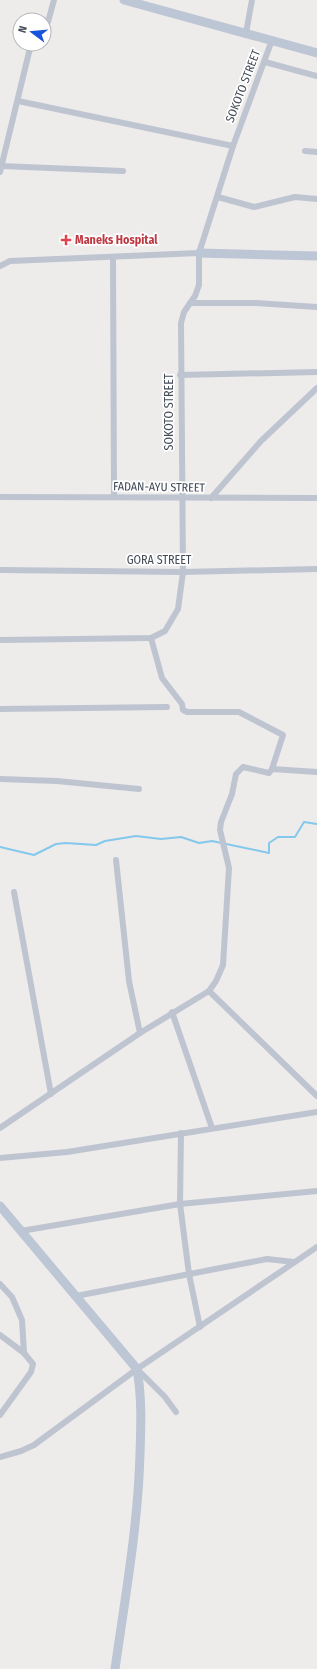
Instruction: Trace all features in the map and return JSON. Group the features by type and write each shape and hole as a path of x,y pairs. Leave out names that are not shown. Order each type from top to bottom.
{"main road":[{"path":"124,0 317,53"},
{"path":"199,253 317,256"},
{"path":"0,1206 137,1369 142,1414 139,1498 115,1669"}],"street":[{"path":"51,12 54,0"},
{"path":"246,33 252,0"},
{"name":"SOKOTO STREET","path":"151,638 165,630 178,609 183,572 180,375 181,323 184,312 190,304 199,285 199,253 233,146 272,40"},
{"path":"29,52 1,169 123,171"},
{"path":"265,62 317,76"},
{"path":"18,100 233,146"},
{"path":"305,151 317,152"},
{"path":"218,197 254,207 295,197 317,199"},
{"path":"0,266 10,262 199,253"},
{"path":"112,257 114,497"},
{"path":"190,304 256,304 317,307"},
{"path":"180,375 317,372"},
{"path":"210,498 261,441 317,388"},
{"name":"FADAN-AYU STREET","path":"0,497 317,498"},
{"name":"GORA STREET","path":"0,570 183,572 317,570"},
{"path":"0,640 151,638 162,678 182,704 183,710 187,712 240,712 283,735 272,769 269,773 243,768 239,770 221,822 223,844 229,868 223,965 209,991 172,1012 0,1128"},
{"path":"0,709 167,707"},
{"path":"272,769 317,772"},
{"path":"0,778 57,781 139,790"},
{"path":"116,860 129,981 140,1033"},
{"path":"14,892 51,1094"},
{"path":"209,991 317,1096"},
{"path":"172,1012 212,1128"},
{"path":"0,1158 67,1152 317,1112"},
{"path":"181,1133 180,1204 189,1274 200,1328"},
{"path":"20,1231 180,1204 317,1191"},
{"path":"1,1455 21,1451 34,1445 137,1369 200,1328 317,1246"},
{"path":"76,1296 268,1259 294,1262"},
{"path":"1,1288 12,1297 22,1320 24,1353"},
{"path":"0,1335 24,1353 33,1364 31,1372 0,1415"},
{"path":"137,1369 166,1398 176,1412"}],"waterway":[{"path":"0,847 34,855 56,844 66,843 96,845 105,841 136,836 161,839 181,837 199,843 212,841 269,853 269,843 278,837 295,837 304,822 317,824"}],"place":[{"name":"Maneks Hospital","path":"66,240"}]}
